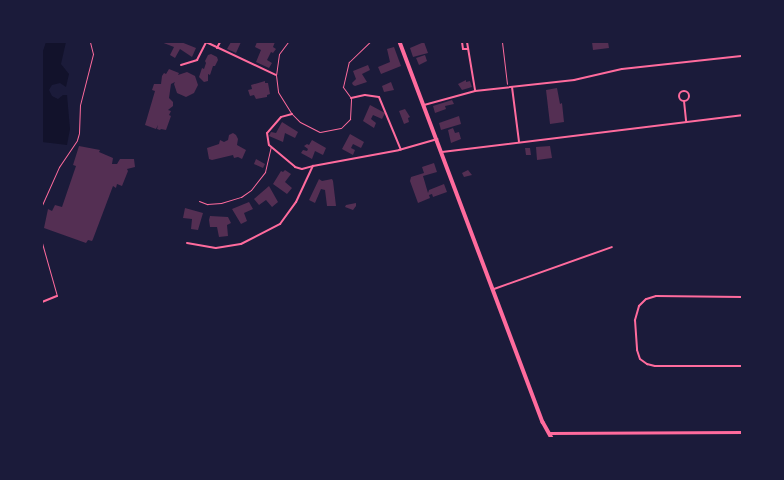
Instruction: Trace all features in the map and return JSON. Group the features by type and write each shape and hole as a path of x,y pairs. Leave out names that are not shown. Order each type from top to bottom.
{"highway":[{"path":"400,42 552,438"}],"street":[{"path":"181,65 197,60 206,42 276,74"},
{"path":"217,48 220,42"},
{"path":"462,42 463,49 468,49"},
{"path":"467,42 475,91"},
{"path":"424,105 475,91 574,80 622,69 740,56"},
{"path":"512,87 519,142"},
{"path":"684,101 689,95 683,91 679,96 684,101 686,122"},
{"path":"351,98 365,95 379,97 401,150"},
{"path":"292,114 281,117 267,133 269,145 295,167 302,169 401,150 437,139"},
{"path":"442,152 742,115"},
{"path":"186,243 216,248 241,244 280,224 296,202 313,166"},
{"path":"494,289 612,247"},
{"path":"42,302 57,296"},
{"path":"742,297 656,296 642,302 637,310 635,320 637,350 640,359 647,364 655,366 742,366"},
{"path":"549,433 742,432"}],"lane":[{"path":"42,205 59,167 77,140 79,133 80,105 93,54 90,42"},
{"path":"288,42 279,54 276,74 278,92 292,114 300,122 320,132 341,128 350,119 351,98 343,87 349,62 370,42"},
{"path":"199,201 207,204 221,203 241,197 252,190 265,172 271,147"},
{"path":"42,243 57,296"}],"path":[{"path":"502,42 508,87"}],"shaded area":[{"path":"46,42 66,42 61,64 69,74 66,87 60,83 52,85 49,90 52,96 58,99 63,95 67,95 70,129 67,145 42,142 42,54"}],"building":[{"path":"161,42 181,42 196,48 192,57 180,49 175,58 170,55 174,47"},
{"path":"231,42 241,42 236,53 227,49"},
{"path":"257,42 275,42 273,47 276,49 273,53 271,52 267,60 272,63 269,68 256,62 261,50 255,47"},
{"path":"424,42 428,53 413,57 410,48"},
{"path":"592,42 608,42 609,48 593,50"},
{"path":"394,47 401,66 381,74 378,67 390,62 387,49"},
{"path":"211,54 217,57 218,60 215,66 213,66 210,75 208,74 208,81 204,82 199,77 202,68 204,69 206,63 205,61 208,55"},
{"path":"425,55 427,61 419,65 416,58"},
{"path":"368,65 370,70 362,74 367,82 355,86 353,85 352,83 356,79 353,71"},
{"path":"169,69 179,73 178,75 187,72 195,76 198,85 194,93 186,97 177,93 174,84 175,82 171,84 169,98 173,102 173,106 168,110 171,111 169,115 171,116 166,130 160,130 157,129 158,125 156,129 145,125 155,91 152,90 154,84 161,84 162,76 164,73 166,74"},
{"path":"466,80 466,82 470,81 472,87 462,90 458,84"},
{"path":"265,81 265,83 268,83 270,94 267,95 267,97 256,99 254,95 250,96 248,90 252,89 251,85"},
{"path":"391,82 394,90 384,92 382,86"},
{"path":"557,88 560,104 562,103 564,122 550,124 546,90"},
{"path":"452,100 454,104 445,106 446,109 435,113 433,106"},
{"path":"370,105 385,113 382,119 373,115 371,119 376,123 374,128 363,121"},
{"path":"405,109 410,117 408,118 409,122 404,124 399,111"},
{"path":"459,116 461,124 441,130 439,123"},
{"path":"282,122 298,132 295,138 285,133 283,142 269,136 271,132 276,133"},
{"path":"453,128 455,133 459,132 461,139 451,143 448,130"},
{"path":"233,133 238,139 237,145 246,150 242,159 238,157 234,158 233,155 212,160 209,159 207,148 219,144 220,140 224,142 228,140 229,135"},
{"path":"350,134 364,142 361,148 353,144 351,148 355,150 353,155 342,149"},
{"path":"312,140 326,148 323,155 315,151 312,159 301,153 303,150 307,151 308,149 304,146 307,144 309,145"},
{"path":"79,146 100,150 99,152 113,158 112,164 117,164 120,159 134,159 135,167 127,169 128,171 122,186 117,184 116,188 113,186 93,239 92,241 88,240 86,243 44,228 48,209 52,211 55,205 62,207 76,166 73,165"},
{"path":"550,146 552,158 537,160 536,147"},
{"path":"525,148 530,148 531,155 526,155"},
{"path":"256,159 265,164 263,168 254,164"},
{"path":"434,163 437,172 423,176 428,193 429,190 444,184 447,192 433,197 432,194 429,195 430,198 418,203 410,181 411,177 424,173 422,167"},
{"path":"285,170 291,174 285,182 292,188 287,194 273,184 281,171 283,172"},
{"path":"468,170 472,175 464,177 462,173"},
{"path":"319,179 322,181 332,179 336,206 327,206 325,190 321,189 315,203 309,200"},
{"path":"269,186 278,202 272,207 266,200 259,205 254,199"},
{"path":"249,202 253,209 244,213 247,221 241,224 232,209"},
{"path":"356,203 353,210 345,207 346,205"},
{"path":"185,208 203,213 198,230 191,229 192,219 183,218"},
{"path":"210,216 228,217 231,223 227,225 228,236 219,237 217,227 210,227"}]}
